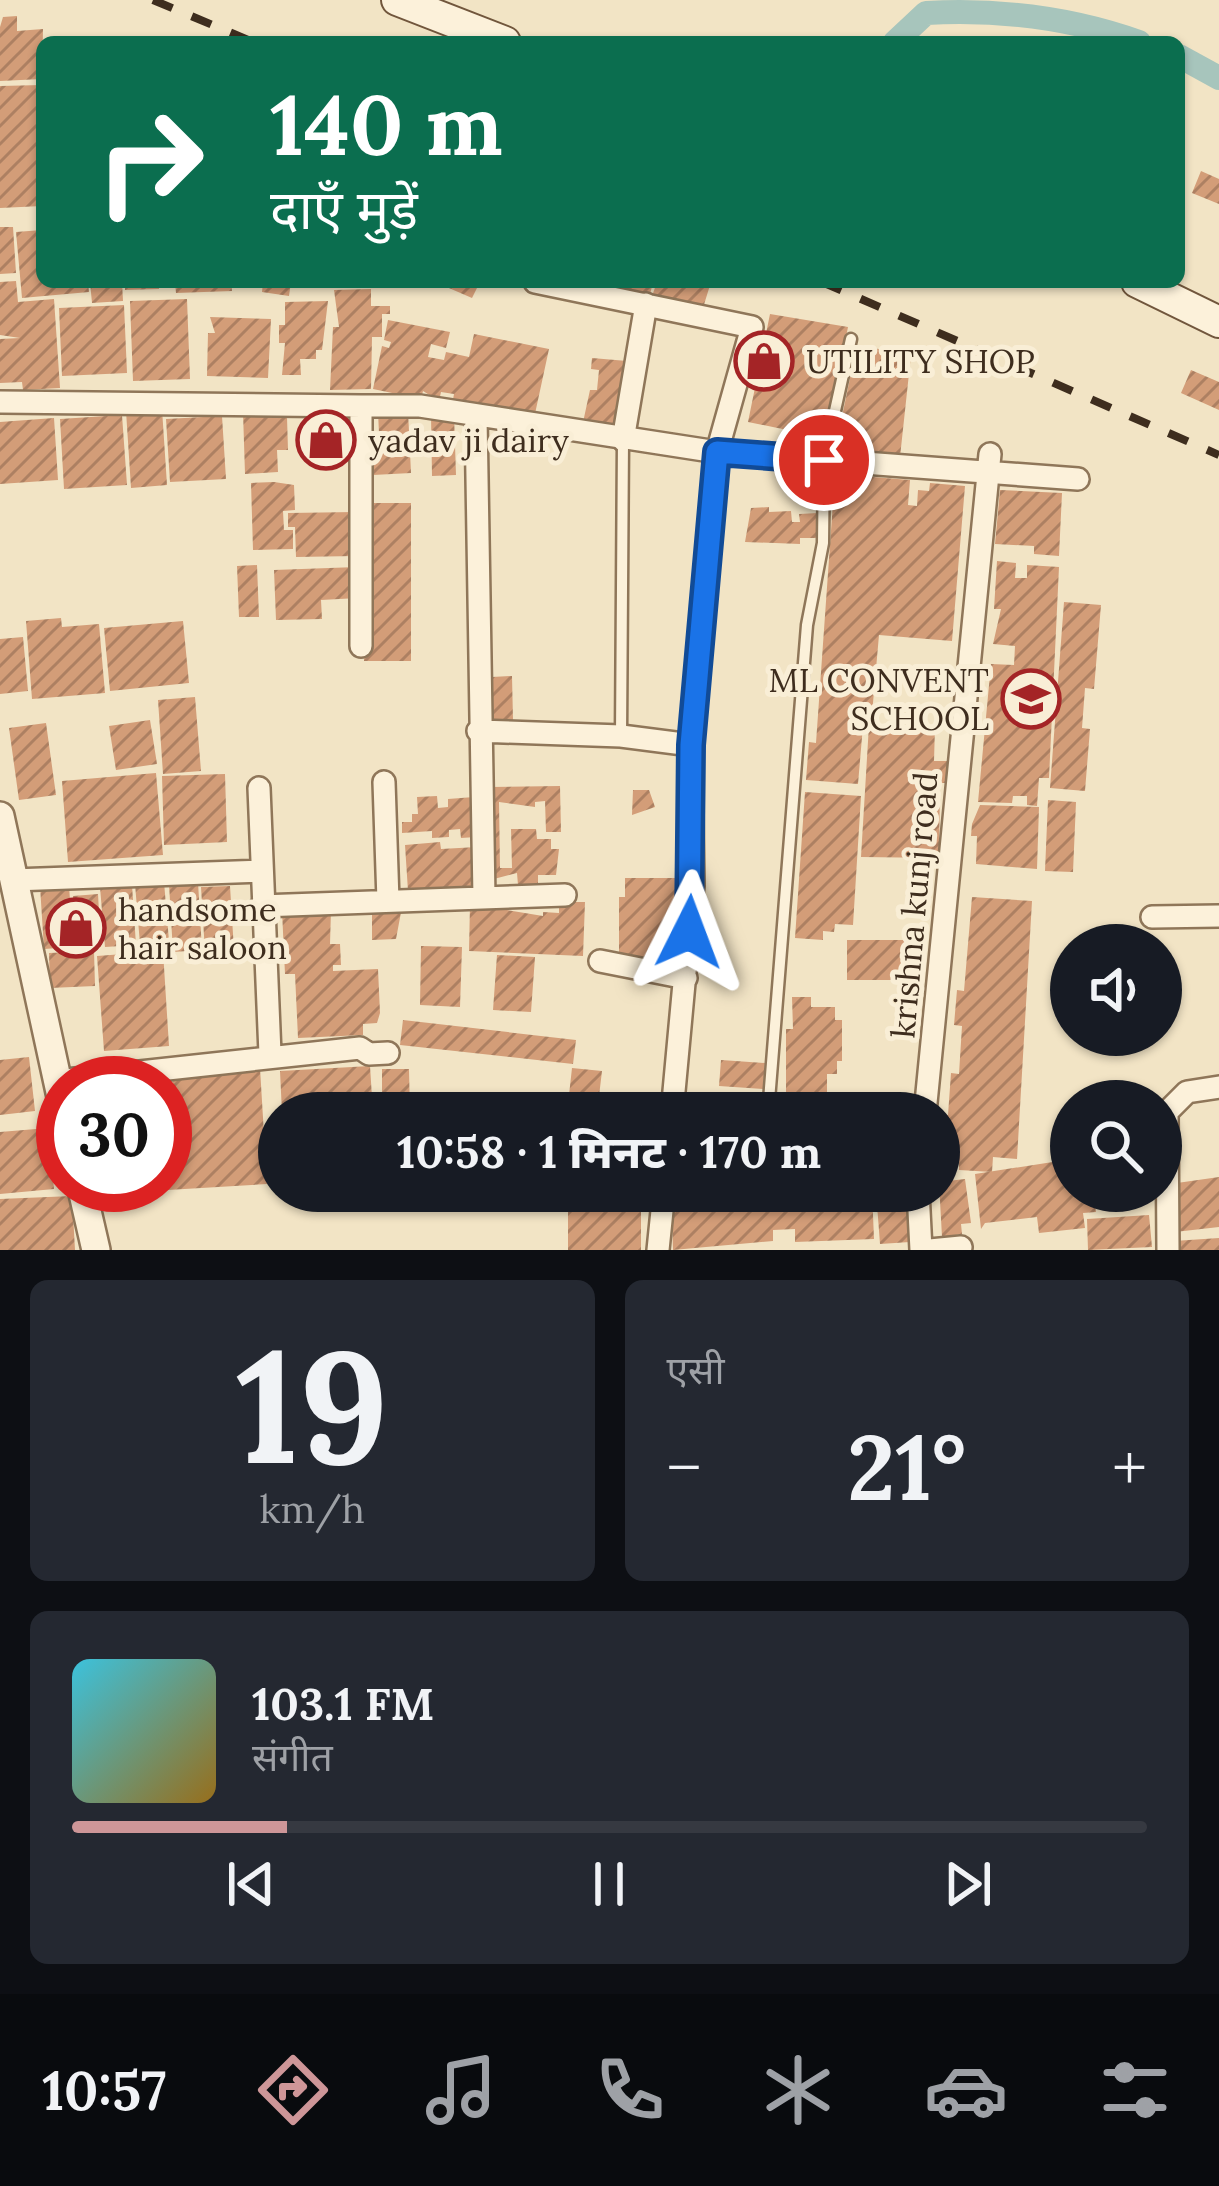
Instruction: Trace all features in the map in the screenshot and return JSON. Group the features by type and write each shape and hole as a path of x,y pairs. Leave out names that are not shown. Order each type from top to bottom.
{"main road":[{"path":"398,0 490,36"},
{"path":"1149,288 1219,322"}],"street":[{"path":"565,288 752,326 717,452 691,745 693,886 674,1092"},
{"path":"623,440 646,304"},
{"path":"0,402 420,406 717,452 988,465 1078,478"},
{"path":"361,646 362,406"},
{"path":"476,418 484,898"},
{"name":"krishna kunj road","path":"928,1092 988,465"},
{"path":"478,731 620,736 691,745"},
{"path":"384,782 388,901"},
{"path":"259,788 270,1054"},
{"path":"0,816 52,1056"},
{"path":"14,880 260,871"},
{"path":"261,906 565,895"},
{"path":"1152,917 1219,916"},
{"path":"600,961 686,978"},
{"path":"192,1069 270,1054 360,1048 369,1054 388,1053"},
{"path":"1168,1250 1167,1112 1187,1092 1219,1087"},
{"path":"87,1212 96,1250"},
{"path":"658,1250 662,1212"},
{"path":"919,1212 921,1250"},
{"path":"930,1250 961,1247"}],"lane":[{"path":"770,1092 807,626 823,543 824,460 851,339"},
{"path":"620,736 623,440"}],"building":[{"path":"17,16 17,31 43,29 43,36 36,36 36,79 0,81 3,17"},
{"path":"36,85 36,206 0,208 0,86"},
{"path":"1201,171 1219,179 1219,204 1192,193"},
{"path":"0,227 13,227 16,273 0,274"},
{"path":"36,230 36,288 89,288 89,292 22,298 16,232"},
{"path":"16,281 18,302 54,299 60,388 23,390 22,382 0,383 0,339 20,338 0,335 0,282"},
{"path":"91,288 122,288 123,301 92,303"},
{"path":"176,288 232,291 176,293"},
{"path":"262,288 290,288 289,296 262,292"},
{"path":"449,288 477,288 472,298"},
{"path":"620,288 652,288 648,303 618,296"},
{"path":"655,288 709,288 702,311 652,296"},
{"path":"371,289 371,306 390,306 390,314 382,314 382,337 372,337 371,389 330,390 333,327 339,327 334,290"},
{"path":"187,299 190,379 133,381 130,301"},
{"path":"328,301 322,350 316,350 316,359 300,359 301,375 282,375 285,343 279,343 279,325 285,325 285,302"},
{"path":"124,305 127,373 62,376 59,308"},
{"path":"770,314 848,327 826,438 748,422"},
{"path":"210,317 271,319 268,378 207,376 208,333 215,333"},
{"path":"388,320 450,332 446,348 431,344 428,357 444,360 446,352 469,357 474,334 549,349 533,423 452,405 454,394 441,392 439,401 423,391 421,399 373,389 382,346 389,348 391,342 384,340"},
{"path":"857,345 911,355 900,457 836,445"},
{"path":"592,358 627,361 621,430 582,427 590,390 597,390 599,370 591,369"},
{"path":"1191,370 1219,382 1219,410 1181,393"},
{"path":"162,409 167,485 131,488 126,411"},
{"path":"278,411 278,417 287,417 288,450 277,450 278,472 245,474 243,412"},
{"path":"408,411 411,473 373,475 372,456 380,455 378,412"},
{"path":"122,415 127,485 64,489 60,419"},
{"path":"431,415 454,415 456,475 432,476"},
{"path":"222,416 226,479 170,482 166,419"},
{"path":"54,418 58,480 0,484 0,422"},
{"path":"835,474 910,480 908,505 917,506 918,490 929,491 930,483 965,486 952,641 879,635 872,714 864,714 858,784 806,780 809,742 816,743"},
{"path":"251,483 294,485 295,510 283,511 284,530 293,530 293,549 253,550"},
{"path":"1000,490 1062,493 1059,556 1034,554 1034,546 995,544"},
{"path":"374,503 411,503 411,661 364,661"},
{"path":"769,507 769,512 791,511 792,522 800,522 799,514 818,513 819,538 800,538 800,544 745,542 751,508"},
{"path":"355,512 356,556 296,557 295,527 288,527 288,513"},
{"path":"997,561 1016,563 1015,578 1027,578 1027,565 1059,567 1049,778 1039,778 1037,806 1027,805 1027,796 1013,796 1012,803 978,802 991,664 1014,665 1015,646 993,644 1001,609 994,609"},
{"path":"257,565 259,617 239,617 237,566"},
{"path":"357,567 358,598 321,600 322,619 276,620 274,570"},
{"path":"1064,602 1101,605 1094,689 1085,688 1082,728 1090,729 1085,791 1050,788"},
{"path":"61,618 62,627 99,624 105,693 32,699 26,621"},
{"path":"183,621 189,683 110,691 104,628"},
{"path":"23,637 28,691 0,694 0,639"},
{"path":"512,676 513,720 493,720 492,677"},
{"path":"195,697 201,771 163,774 158,700"},
{"path":"150,720 157,764 116,770 109,726"},
{"path":"46,723 56,795 19,800 9,728"},
{"path":"869,725 935,727 934,761 954,761 953,783 940,783 939,858 861,857"},
{"path":"156,773 163,855 68,862 62,781"},
{"path":"225,774 227,842 164,845 162,776"},
{"path":"560,786 561,832 546,832 545,801 535,802 535,807 499,802 500,868 512,868 511,829 536,829 537,839 551,839 551,849 559,849 556,875 538,875 538,885 518,885 517,873 490,880 489,787"},
{"path":"633,790 649,790 655,807 632,815"},
{"path":"805,792 861,796 853,925 835,924 834,932 823,931 823,940 795,938"},
{"path":"437,796 438,808 448,807 448,799 474,797 476,837 461,838 460,829 449,830 449,837 432,838 432,831 402,833 402,822 412,822 412,814 418,814 417,797"},
{"path":"1048,800 1076,802 1073,872 1045,871"},
{"path":"980,805 1039,807 1037,869 976,864 977,836 971,836"},
{"path":"440,842 441,849 477,847 480,892 408,891 405,845"},
{"path":"625,878 687,878 687,970 667,970 667,962 619,953 619,897 625,897"},
{"path":"164,882 169,941 140,944 135,884"},
{"path":"198,882 202,950 173,952 169,884"},
{"path":"69,885 73,947 44,949 40,886"},
{"path":"132,885 136,945 105,947 100,887"},
{"path":"230,886 234,950 205,952 201,887"},
{"path":"98,894 101,947 76,949 73,896"},
{"path":"972,897 1032,901 1017,1159 993,1157 992,1172 960,1170 960,1092 950,1092 951,1073 959,1074 962,1026 954,1025 957,990 964,991"},
{"path":"559,902 585,902 583,956 469,951 470,904 543,916 543,912 559,913"},
{"path":"402,907 396,939 372,940 372,908"},
{"path":"331,910 330,944 340,944 341,965 333,965 333,971 378,969 380,1013 377,1023 363,1024 363,1035 298,1038 295,974 285,974 282,911"},
{"path":"847,940 918,940 918,980 847,980"},
{"path":"421,946 462,947 460,1007 420,1005"},
{"path":"94,951 95,986 50,988 49,953"},
{"path":"163,951 169,1046 104,1051 97,956"},
{"path":"497,955 535,957 531,1012 493,1010"},
{"path":"792,997 811,997 811,1007 835,1007 835,1020 842,1020 842,1061 837,1061 837,1074 827,1074 827,1092 786,1092 786,1029 793,1029"},
{"path":"403,1020 576,1040 573,1064 400,1045"},
{"path":"29,1057 35,1111 0,1115 0,1060"},
{"path":"721,1060 765,1063 763,1089 719,1086"},
{"path":"370,1066 372,1092 281,1092 280,1071"},
{"path":"260,1068 258,1185 192,1189 192,1072"},
{"path":"572,1068 602,1071 600,1092 569,1092"},
{"path":"382,1069 409,1069 410,1092 382,1092"},
{"path":"36,1129 36,1191 0,1194 0,1132"},
{"path":"1050,1162 1050,1212 1096,1212 1083,1213 1085,1228 1039,1233 1037,1217 985,1223 981,1229 975,1174"},
{"path":"1219,1177 1219,1227 1175,1232 1173,1212 1182,1212 1182,1182"},
{"path":"965,1179 971,1223 961,1224 962,1234 942,1237 941,1212 960,1212 960,1180"},
{"path":"36,1198 36,1212 73,1212 75,1250 0,1250 0,1199"},
{"path":"568,1212 641,1212 641,1250 568,1250"},
{"path":"672,1212 873,1212 874,1239 795,1242 795,1229 773,1230 773,1241 673,1250"},
{"path":"878,1212 908,1212 910,1242 880,1244"},
{"path":"1149,1215 1152,1247 1088,1250 1087,1219"},
{"path":"1219,1238 1219,1250 1175,1250 1174,1241"}],"waterway":[{"path":"901,36 926,13 954,12 1060,21 1122,36"},
{"path":"1185,59 1219,78"}],"railway":[{"path":"153,0 239,36"},
{"path":"836,288 1219,455"}],"place":[{"name":"UTILITY SHOP","path":"764,361"},
{"name":"yadav ji dairy","path":"326,440"},
{"name":"ML CONVENT SCHOOL","path":"1031,699"},
{"name":"handsome hair saloon","path":"76,928"}],"route":[{"path":"689,932 691,745 717,452 824,460"}]}
